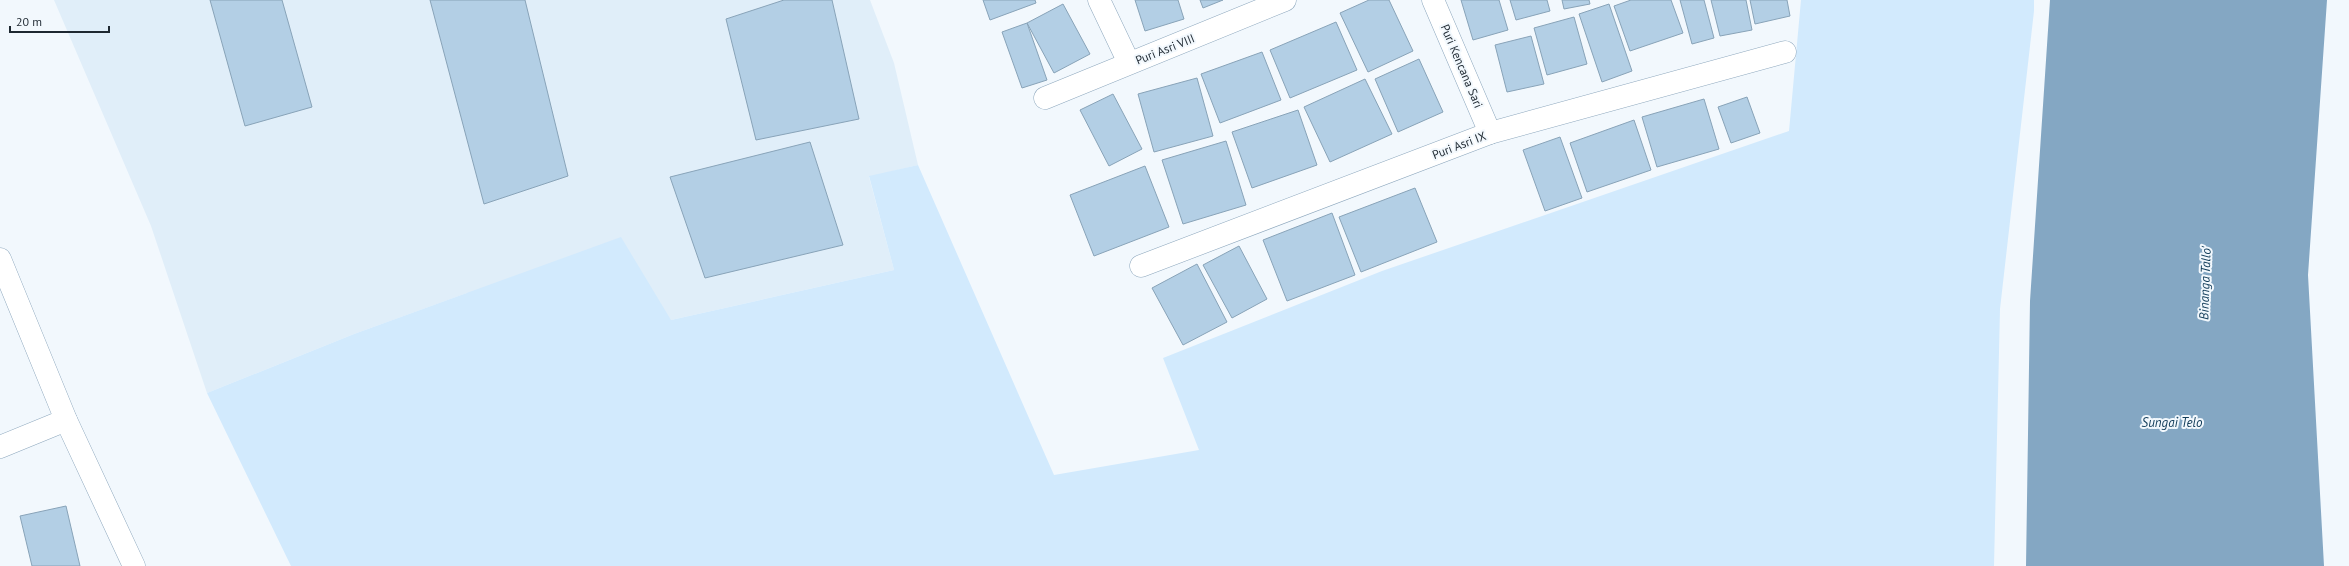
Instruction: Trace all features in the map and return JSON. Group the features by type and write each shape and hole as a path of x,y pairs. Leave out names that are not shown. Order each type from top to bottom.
{"street":[{"path":"1099,0 1129,63"},
{"name":"Puri Asri VIII","path":"1045,98 1285,0"},
{"name":"Puri Kencana Sari","path":"1433,0 1490,133"},
{"name":"Puri Asri IX","path":"1142,266 1490,133 1785,52"},
{"path":"1,262 66,420 134,566"},
{"path":"0,447 66,420"}],"shaded area":[{"path":"54,0 870,0 894,63 918,165 869,177 894,270 671,320 467,293 354,334 207,393 151,226"},
{"path":"1801,0 2034,0 2034,11 2000,309 1994,566 291,566 207,393 354,334 621,237 671,320 894,270 869,176 918,165 1054,475 1199,450 1163,358 1382,271 1789,131"}],"water":[{"name":"Sungai Telo","path":"2050,0 2327,0 2308,275 2324,566 2026,566 2030,301"}],"building":[{"path":"210,0 282,0 312,107 245,126"},
{"path":"430,0 525,0 568,176 484,204"},
{"path":"784,0 832,0 859,119 756,140 726,19"},
{"path":"983,0 1035,0 1036,3 990,20"},
{"path":"1135,0 1178,0 1184,19 1145,31"},
{"path":"1200,0 1223,0 1203,8"},
{"path":"1369,0 1389,0 1413,51 1368,72 1340,13"},
{"path":"1461,0 1499,0 1508,30 1473,40"},
{"path":"1510,0 1547,0 1550,11 1516,20"},
{"path":"1562,0 1589,0 1590,4 1564,9"},
{"path":"1631,0 1671,0 1683,33 1630,51 1614,6"},
{"path":"1680,0 1704,0 1714,38 1692,44"},
{"path":"1711,0 1746,0 1752,30 1720,36"},
{"path":"1750,0 1787,0 1790,16 1755,24"},
{"path":"1063,4 1090,54 1054,73 1027,23"},
{"path":"1609,4 1632,71 1602,82 1579,14"},
{"path":"1574,17 1587,64 1547,75 1534,28"},
{"path":"1336,22 1357,70 1290,98 1270,50"},
{"path":"1027,23 1047,80 1022,88 1002,32"},
{"path":"1531,36 1544,84 1507,92 1495,45"},
{"path":"1262,52 1281,100 1220,123 1201,74"},
{"path":"1419,59 1443,112 1398,132 1375,79"},
{"path":"1197,78 1213,136 1154,152 1138,94"},
{"path":"1365,79 1392,134 1330,162 1304,107"},
{"path":"1113,94 1142,149 1109,166 1080,110"},
{"path":"1747,97 1760,133 1731,143 1718,107"},
{"path":"1704,99 1719,149 1657,167 1642,117"},
{"path":"1298,110 1317,165 1252,188 1232,132"},
{"path":"1634,120 1651,170 1587,192 1570,143"},
{"path":"1560,137 1582,198 1545,211 1523,150"},
{"path":"1226,141 1246,205 1183,224 1162,160"},
{"path":"810,142 843,245 705,278 670,177"},
{"path":"1145,166 1169,227 1094,256 1070,195"},
{"path":"1415,188 1437,242 1361,272 1339,217"},
{"path":"1332,213 1355,275 1287,301 1263,240"},
{"path":"1239,246 1267,299 1232,318 1203,265"},
{"path":"1197,264 1227,322 1183,345 1152,288"},
{"path":"66,506 80,566 32,566 20,516"}],"water label":[{"name":"Binanga Tallo'","path":"2205,283"}]}
